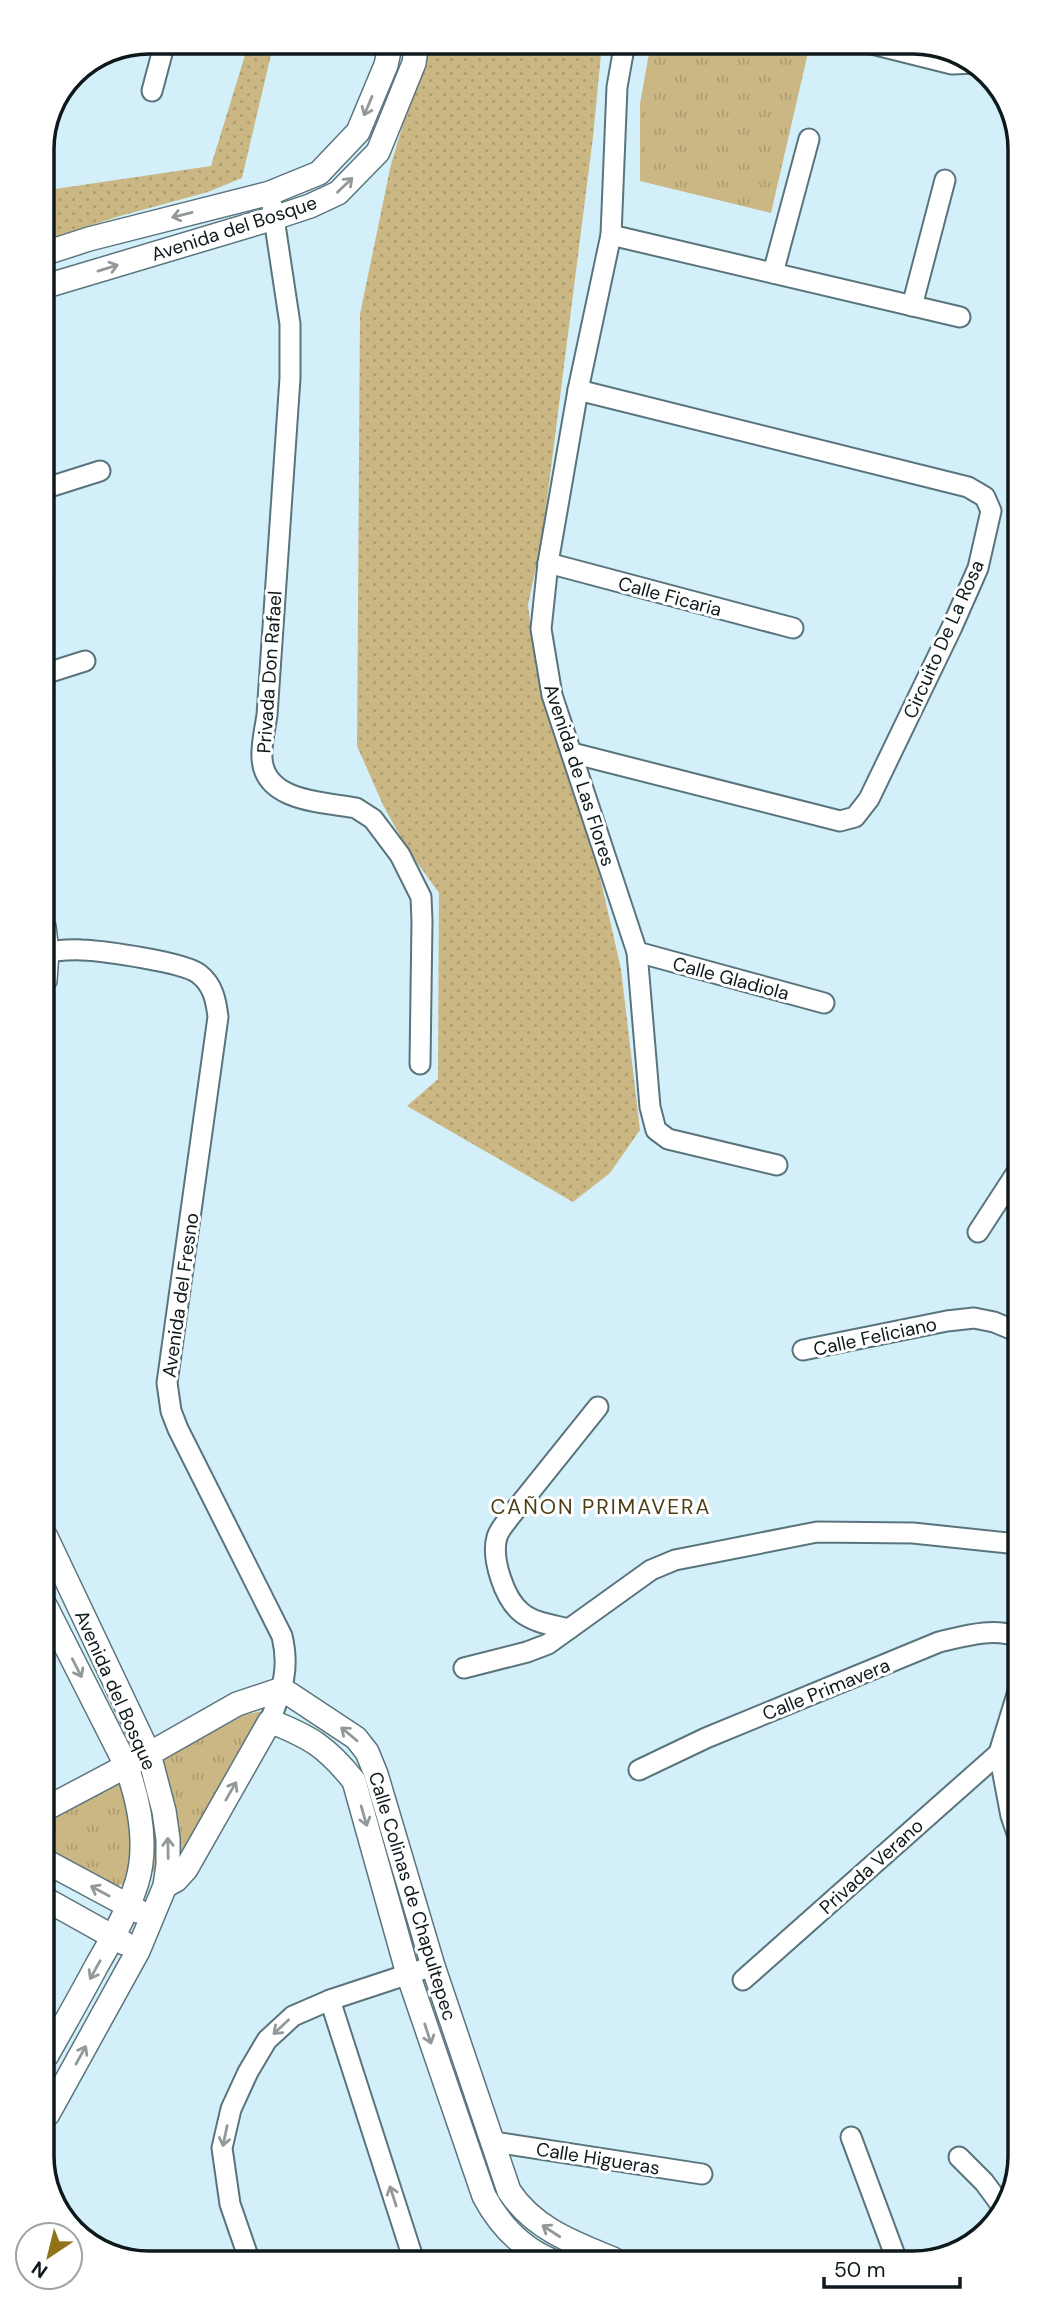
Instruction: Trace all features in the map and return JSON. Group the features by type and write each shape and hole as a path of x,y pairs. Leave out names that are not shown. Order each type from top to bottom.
{"street":[{"path":"152,91 162,54"},
{"name":"Avenida del Bosque","path":"54,250 271,193 320,173 358,132 388,54"},
{"name":"Avenida del Bosque","path":"54,284 274,218 338,193 378,152 415,54"},
{"name":"Avenida de Las Flores","path":"623,54 617,87 611,235 578,390 548,563 541,629 552,695 637,952 650,1107 656,1130 668,1139 777,1165"},
{"path":"912,54 953,64"},
{"path":"773,273 809,139"},
{"path":"912,306 945,180"},
{"name":"Privada Don Rafael","path":"271,193 290,324 290,378 267,715 261,760 269,778 280,791 365,812 400,855 415,881 421,897 422,921 420,1063"},
{"path":"611,235 960,317"},
{"name":"Circuito De La Rosa","path":"572,752 839,821 855,817 869,799 952,627 978,568 991,511 985,497 968,487 578,390"},
{"path":"54,486 100,471"},
{"name":"Calle Ficaria","path":"548,563 793,628"},
{"path":"54,671 85,661"},
{"name":"Avenida del Fresno","path":"54,952 82,950 181,965 198,973 210,986 216,998 218,1017 167,1383 171,1411 178,1429 282,1636 287,1657 282,1689 270,1721 186,1869 166,1886"},
{"name":"Calle Gladiola","path":"637,952 824,1003"},
{"path":"978,1232 1008,1197"},
{"name":"Calle Feliciano","path":"803,1350 974,1318 1008,1328"},
{"path":"569,1629 534,1620 520,1612 510,1600 496,1564 496,1547 498,1535 509,1518 598,1407"},
{"path":"464,1668 548,1644 651,1570 675,1560 817,1532 913,1533 1008,1543"},
{"name":"Avenida del Bosque","path":"54,1554 149,1754 164,1811 168,1839 166,1886 154,1919 54,2096"},
{"name":"Avenida del Bosque","path":"54,1623 126,1765 136,1799 141,1845 137,1881 127,1905 112,1938 54,2042"},
{"name":"Calle Primavera","path":"639,1770 706,1738 939,1642 973,1634 1008,1633"},
{"path":"54,1804 237,1704 282,1689"},
{"name":"Calle Colinas de Chapultepec","path":"282,1689 356,1738 367,1752 376,1774 433,1966 509,2191 532,2218 581,2251"},
{"name":"Calle Colinas de Chapultepec","path":"270,1721 307,1735 337,1759 354,1781 408,1974 484,2196 497,2220 514,2237 536,2251"},
{"path":"1008,1737 999,1753 1008,1800"},
{"name":"Privada Verano","path":"743,1980 999,1753"},
{"path":"54,1866 154,1919"},
{"path":"54,1904 138,1951"},
{"path":"246,2251 230,2204 222,2148 230,2109 267,2040 293,2016 330,2000 433,1966"},
{"path":"330,2000 411,2251"},
{"path":"851,2137 893,2251"},
{"name":"Calle Higueras","path":"494,2142 702,2174"},
{"path":"959,2157 997,2199"}],"green space":[{"path":"245,54 271,54 242,178 208,192 54,237 55,189 211,166"},
{"path":"424,54 601,54 542,539 528,605 536,670 600,877 621,969 640,1130 610,1173 573,1202 407,1106 438,1079 439,893 408,850 383,805 357,746 360,314 391,164"},
{"path":"649,54 808,54 771,213 640,181 640,104"},
{"path":"262,1711 181,1861 118,1886 54,1855 54,1817 244,1715"}],"district":[{"name":"CAÑON PRIMAVERA","path":"601,1507"}]}
